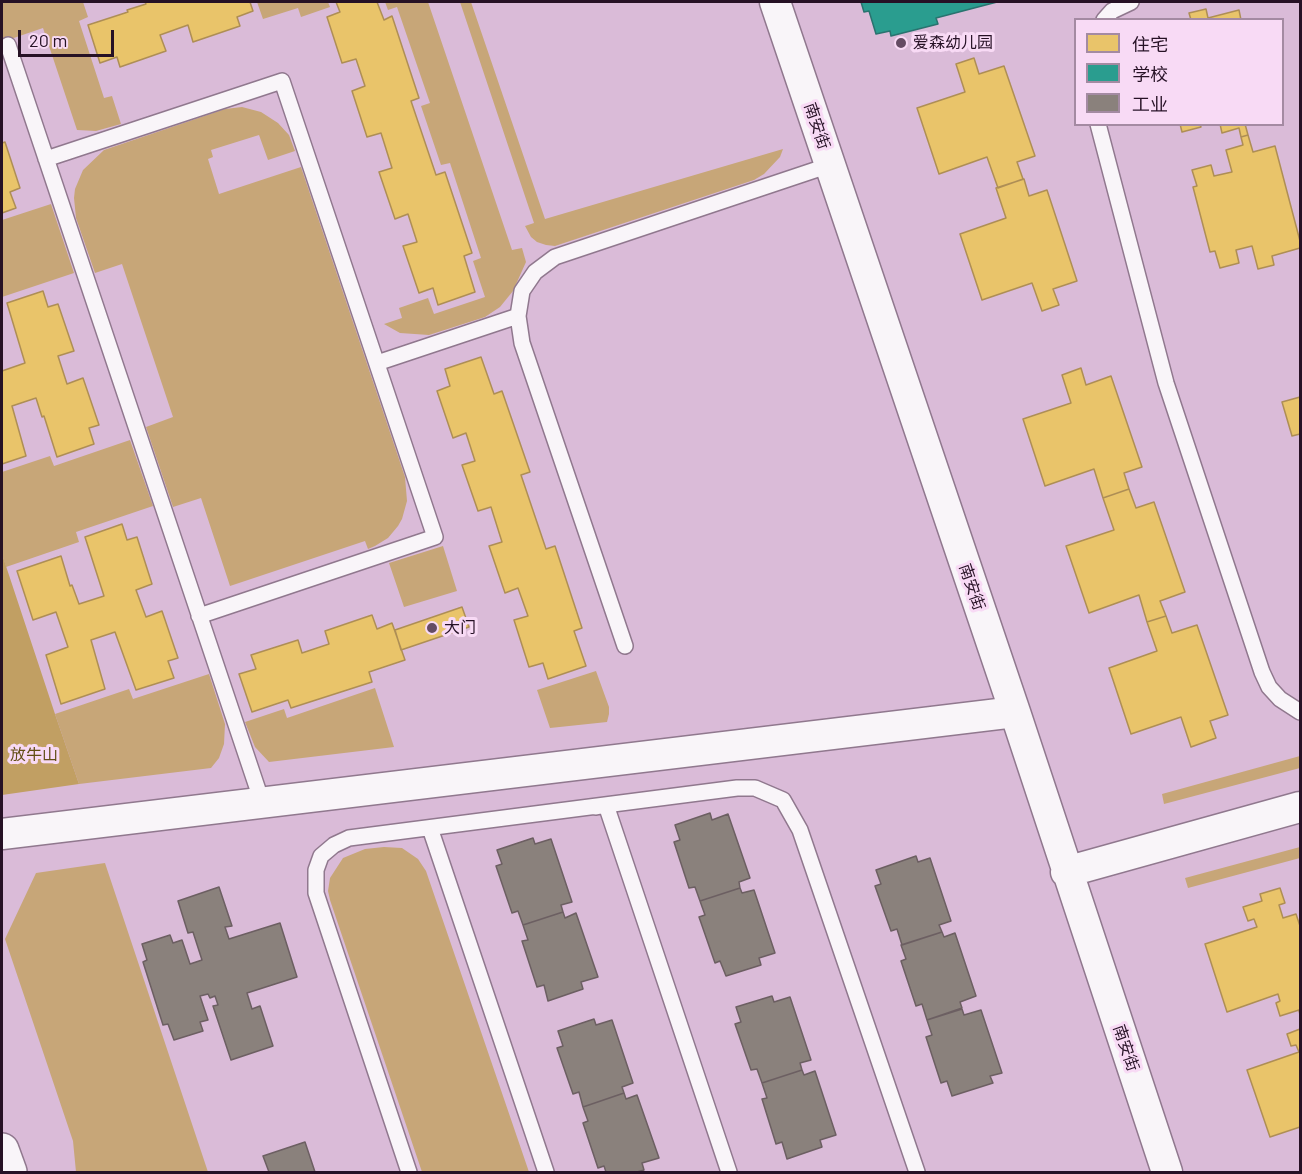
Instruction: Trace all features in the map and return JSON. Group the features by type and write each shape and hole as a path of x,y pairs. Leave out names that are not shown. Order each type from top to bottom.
{"street":[{"name":"南安街","path":"775,2 1015,712 1167,1173"},
{"path":"2,834 1015,712"},
{"path":"1066,872 1300,807"},
{"path":"2,1150 10,1173"}],"lane":[{"path":"1106,18 1112,11 1131,2"},
{"path":"8,45 262,802"},
{"path":"46,159 282,81 377,363 435,537 199,616"},
{"path":"1099,126 1166,383 1262,672 1269,687 1280,699 1300,712"},
{"path":"625,646 522,343 518,304 522,291 543,264 555,257 830,165"},
{"path":"377,363 518,316"},
{"path":"514,817 737,788 755,788 783,800 800,830 917,1173"},
{"path":"409,1173 316,893 316,870 321,856 334,845 349,838 606,805 729,1173"},
{"path":"430,828 546,1173"}],"shaded area":[{"path":"2,2 83,2 88,17 79,21 104,98 112,96 121,124 96,131 77,130 43,28 2,42"},
{"path":"257,2 328,2 330,7 301,17 298,8 263,19"},
{"path":"385,2 428,2 512,250 522,248 526,262 513,291 500,307 485,317 429,335 400,333 384,324 402,318 399,308 428,298 434,314 485,297 473,261 481,258 450,163 441,165 421,106 430,103 397,7 388,10"},
{"path":"460,2 471,2 545,219 783,149 780,157 764,174 754,180 555,246 537,242 525,226 534,223"},
{"path":"242,107 261,112 278,123 289,135 295,151 268,160 259,135 211,150 213,157 208,159 219,194 301,167 405,477 407,501 398,526 388,538 375,546 368,549 365,541 230,586 201,498 173,507 146,427 173,417 122,264 95,273 76,218 74,198 75,189 83,170 104,150 225,109"},
{"path":"51,204 74,273 2,297 2,220"},
{"path":"130,440 153,506 76,532 79,542 6,567 2,554 2,472 50,456 54,466"},
{"path":"443,546 457,591 404,607 389,563"},
{"path":"596,671 609,707 607,722 550,728 537,690"},
{"path":"209,674 225,724 224,744 219,758 211,768 79,784 55,714 129,689 133,699"},
{"path":"375,688 394,747 269,762 255,747 245,722 284,709 287,718"},
{"path":"1300,756 1300,768 1164,804 1162,794"},
{"path":"1300,847 1300,858 1188,888 1185,878"},
{"path":"402,848 418,859 426,871 529,1172 422,1172 328,891 330,878 343,858 365,849"},
{"path":"105,863 208,1172 76,1172 73,1141 5,939 36,873"}],"green space":[{"name":"放牛山","path":"2,554 55,714 79,784 2,795"}],"building: 住宅":[{"path":"145,2 250,2 253,11 237,17 240,26 193,42 188,25 160,35 166,51 120,67 117,57 100,63 88,25 128,12 127,10 146,4"},
{"path":"336,2 377,2 384,20 392,16 419,98 411,101 436,175 445,172 472,253 464,256 475,292 438,305 433,288 419,293 403,246 417,242 408,214 395,219 379,172 392,168 381,133 367,137 352,91 365,86 356,59 342,63 327,17 340,12"},
{"path":"1206,9 1208,18 1190,18 1189,13"},
{"path":"1239,10 1241,18 1208,18"},
{"path":"974,58 979,74 1004,66 1035,156 1017,162 1023,179 998,188 987,157 939,174 917,108 965,92 956,64"},
{"path":"1180,126 1201,127 1182,132"},
{"path":"1220,126 1246,126 1248,135 1241,137 1239,128 1222,133"},
{"path":"1248,135 1253,152 1275,146 1300,248 1272,256 1274,265 1258,269 1252,246 1236,250 1239,263 1220,268 1215,251 1210,252 1193,187 1197,186 1192,170 1211,165 1214,176 1232,172 1226,150 1243,145 1241,137"},
{"path":"5,142 20,188 10,192 16,208 2,213 2,143"},
{"path":"1024,179 1029,196 1047,190 1077,281 1053,289 1059,305 1042,311 1032,283 982,300 960,234 1006,218 996,188"},
{"path":"43,291 48,307 58,304 74,351 58,356 67,384 83,378 99,425 89,428 94,444 57,457 36,398 12,406 26,456 2,464 2,371 25,363 7,303"},
{"path":"481,357 494,394 502,391 530,472 521,475 546,549 555,546 582,628 574,631 586,666 548,679 543,663 529,667 514,620 528,616 518,588 505,593 489,546 502,542 491,507 478,511 462,465 475,461 466,433 453,438 437,391 450,386 445,369"},
{"path":"1081,368 1086,385 1111,376 1142,467 1124,473 1129,489 1103,498 1094,469 1045,486 1023,419 1071,403 1062,375"},
{"path":"1300,397 1300,434 1292,436 1282,402"},
{"path":"1129,489 1136,508 1154,502 1185,592 1160,601 1166,616 1147,622 1139,595 1089,613 1066,546 1114,530 1103,498"},
{"path":"122,524 127,540 137,537 152,584 136,590 146,617 162,611 178,658 168,661 174,678 136,690 115,632 91,640 105,689 61,704 46,655 68,647 56,612 33,620 17,571 61,556 70,586 72,585 79,604 104,596 85,537"},
{"name":"大门","path":"462,607 469,627 401,650 395,630"},
{"path":"372,615 377,629 392,623 405,660 369,672 372,682 291,708 288,700 252,712 239,674 256,669 251,655 298,640 302,653 329,644 325,631"},
{"path":"1166,616 1172,633 1197,625 1228,715 1210,721 1216,738 1191,747 1181,717 1131,734 1109,668 1157,651 1147,622"},
{"path":"1280,888 1285,903 1279,905 1283,918 1296,914 1300,926 1300,1015 1299,1010 1280,1016 1276,1003 1280,1001 1278,994 1227,1012 1205,944 1257,927 1254,919 1248,921 1243,907 1262,901 1260,894"},
{"path":"1300,1029 1300,1127 1270,1137 1247,1070 1299,1052 1296,1045 1291,1046 1287,1034"}],"building: 学校":[{"path":"861,2 997,2 936,18 938,24 891,36 890,31 876,34 869,11 864,12"}],"building: 工业":[{"path":"710,813 712,820 728,814 750,878 739,882 740,888 700,901 695,887 689,888 674,842 680,840 675,825"},
{"path":"533,838 535,844 551,839 572,902 561,905 563,912 523,925 518,911 512,913 496,866 502,864 497,850"},
{"path":"916,856 918,862 930,858 951,921 939,925 942,932 902,945 897,929 891,931 875,886 881,884 876,870"},
{"path":"219,887 232,926 225,927 229,939 280,923 297,977 247,993 252,1009 260,1006 273,1046 231,1060 213,1006 218,1005 215,996 210,998 208,994 200,996 208,1020 200,1022 203,1031 174,1040 168,1024 163,1025 143,962 147,960 142,944 170,935 173,943 182,940 190,964 202,960 193,932 188,933 178,901"},
{"path":"740,888 742,893 754,890 775,953 759,958 761,965 726,976 720,961 715,963 699,917 705,915 700,901"},
{"path":"563,912 565,918 576,913 598,977 581,982 583,989 548,1001 544,985 537,987 522,941 528,940 523,925"},
{"path":"942,932 944,937 955,933 976,996 960,1002 962,1008 927,1020 922,1004 916,1006 901,961 906,959 901,945"},
{"path":"772,996 774,1002 790,997 811,1060 800,1063 802,1070 762,1083 757,1069 751,1070 735,1024 741,1022 736,1007"},
{"path":"962,1009 964,1015 981,1010 1002,1073 990,1076 993,1083 952,1096 947,1081 941,1083 926,1037 932,1035 927,1020"},
{"path":"594,1019 596,1025 612,1020 633,1083 622,1087 624,1093 583,1107 579,1092 573,1094 557,1048 563,1046 558,1031"},
{"path":"802,1070 804,1075 815,1071 836,1135 820,1140 822,1147 787,1159 782,1142 776,1144 762,1099 767,1098 762,1083"},
{"path":"624,1093 626,1099 637,1095 659,1158 642,1163 644,1170 637,1172 606,1172 604,1166 598,1168 583,1123 588,1121 583,1107"},
{"path":"305,1142 315,1172 269,1172 263,1156"}],"place":[{"name":"爱森幼儿园","path":"901,43"},
{"name":"大门","path":"432,628"}]}
